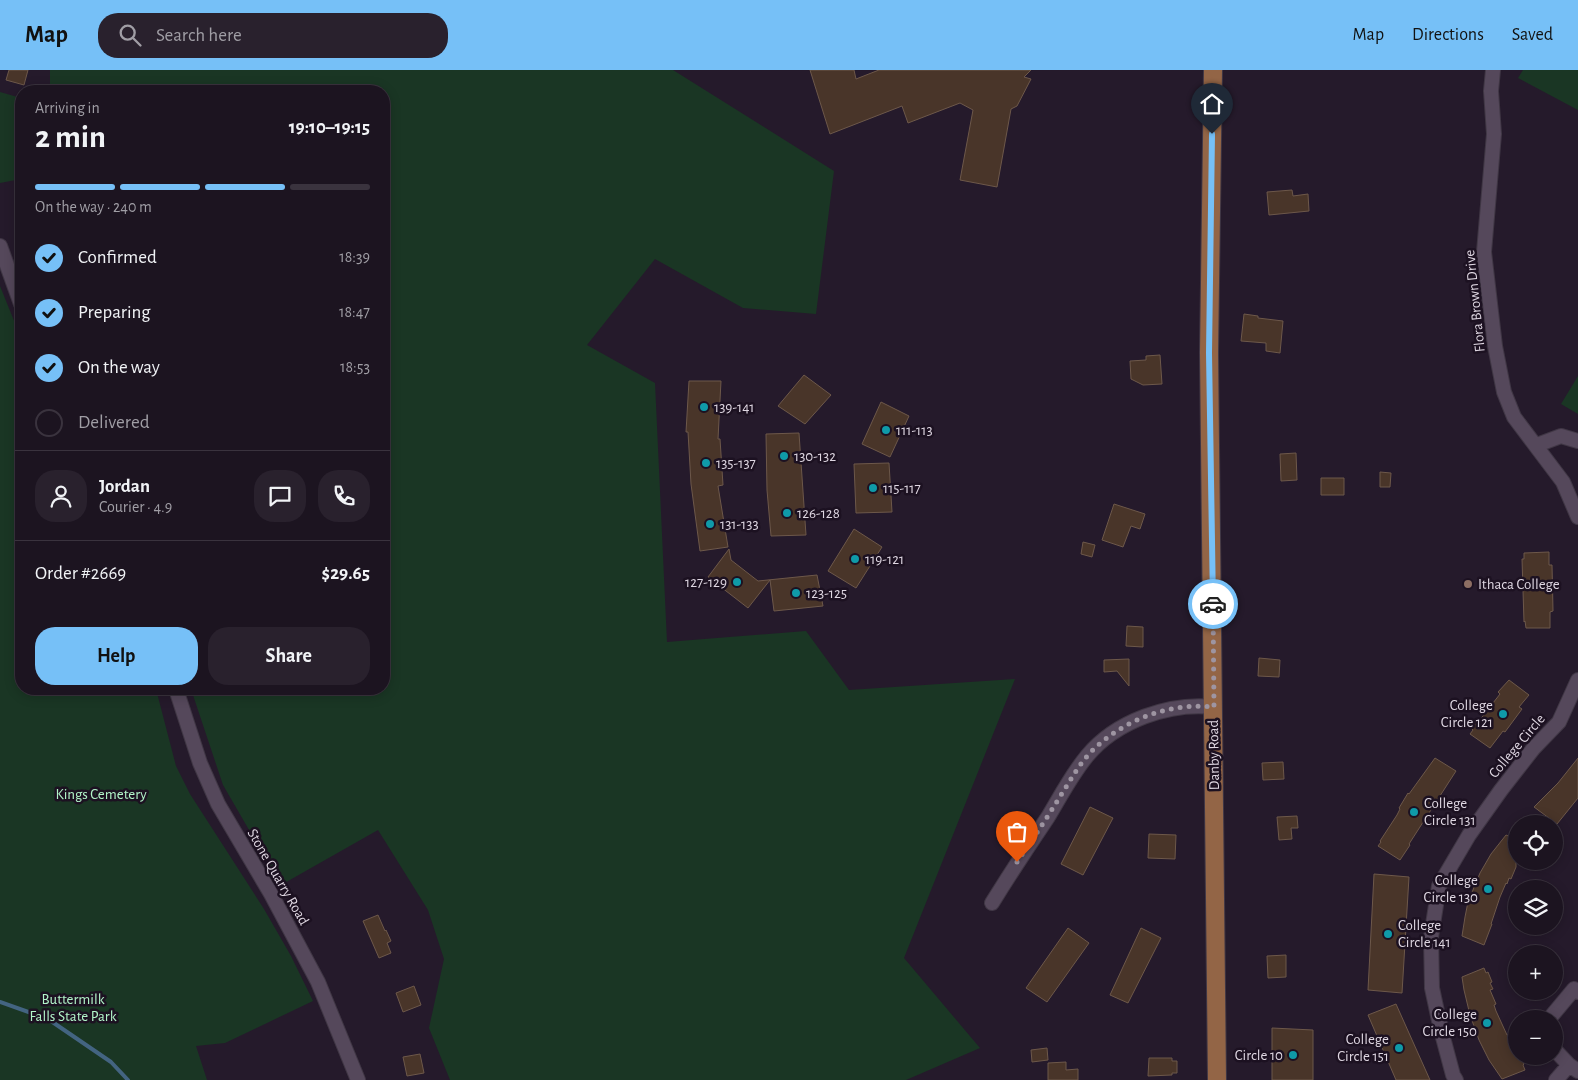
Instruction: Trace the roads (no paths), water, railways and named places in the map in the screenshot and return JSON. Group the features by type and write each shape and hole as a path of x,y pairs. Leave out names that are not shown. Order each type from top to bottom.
{"main road":[{"name":"Danby Road","path":"1213,70 1209,353 1218,1080"}],"street":[{"name":"Flora Brown Drive","path":"1493,70 1491,91 1494,134 1484,252 1487,284 1495,346 1504,392 1514,417 1536,445"},
{"path":"0,246 15,287"},
{"path":"1578,441 1561,436 1536,445 1564,482 1578,517"},
{"name":"College Circle","path":"1456,1080 1441,1030 1432,988 1430,937 1440,886 1469,836 1501,790 1533,749 1559,722 1578,684"},
{"name":"Stone Quarry Road","path":"178,695 200,763 218,804 318,982 358,1080"},
{"path":"992,903 1078,768 1097,746 1123,727 1149,716 1188,707 1214,707"},
{"path":"1556,1010 1574,988 1578,992"},
{"path":"1556,1080 1573,1068 1563,1058"}],"waterway":[{"path":"0,1002 48,1019 111,1062 128,1080"}],"place":[{"name":"139-141","path":"704,407"},
{"name":"111-113","path":"886,430"},
{"name":"130-132","path":"784,456"},
{"name":"135-137","path":"706,463"},
{"name":"115-117","path":"873,488"},
{"name":"126-128","path":"787,513"},
{"name":"131-133","path":"710,524"},
{"name":"119-121","path":"855,559"},
{"name":"127-129","path":"737,582"},
{"name":"Ithaca College","path":"1468,584"},
{"name":"123-125","path":"796,593"},
{"name":"College Circle 121","path":"1503,714"},
{"name":"College Circle 131","path":"1414,812"},
{"name":"College Circle 130","path":"1488,889"},
{"name":"College Circle 141","path":"1388,934"},
{"name":"College Circle 150","path":"1487,1023"},
{"name":"College Circle 151","path":"1399,1048"},
{"name":"Circle 10","path":"1293,1055"}],"park label":[{"name":"Kings Cemetery","path":"101,794"},
{"name":"Buttermilk Falls State Park","path":"73,1008"}]}
